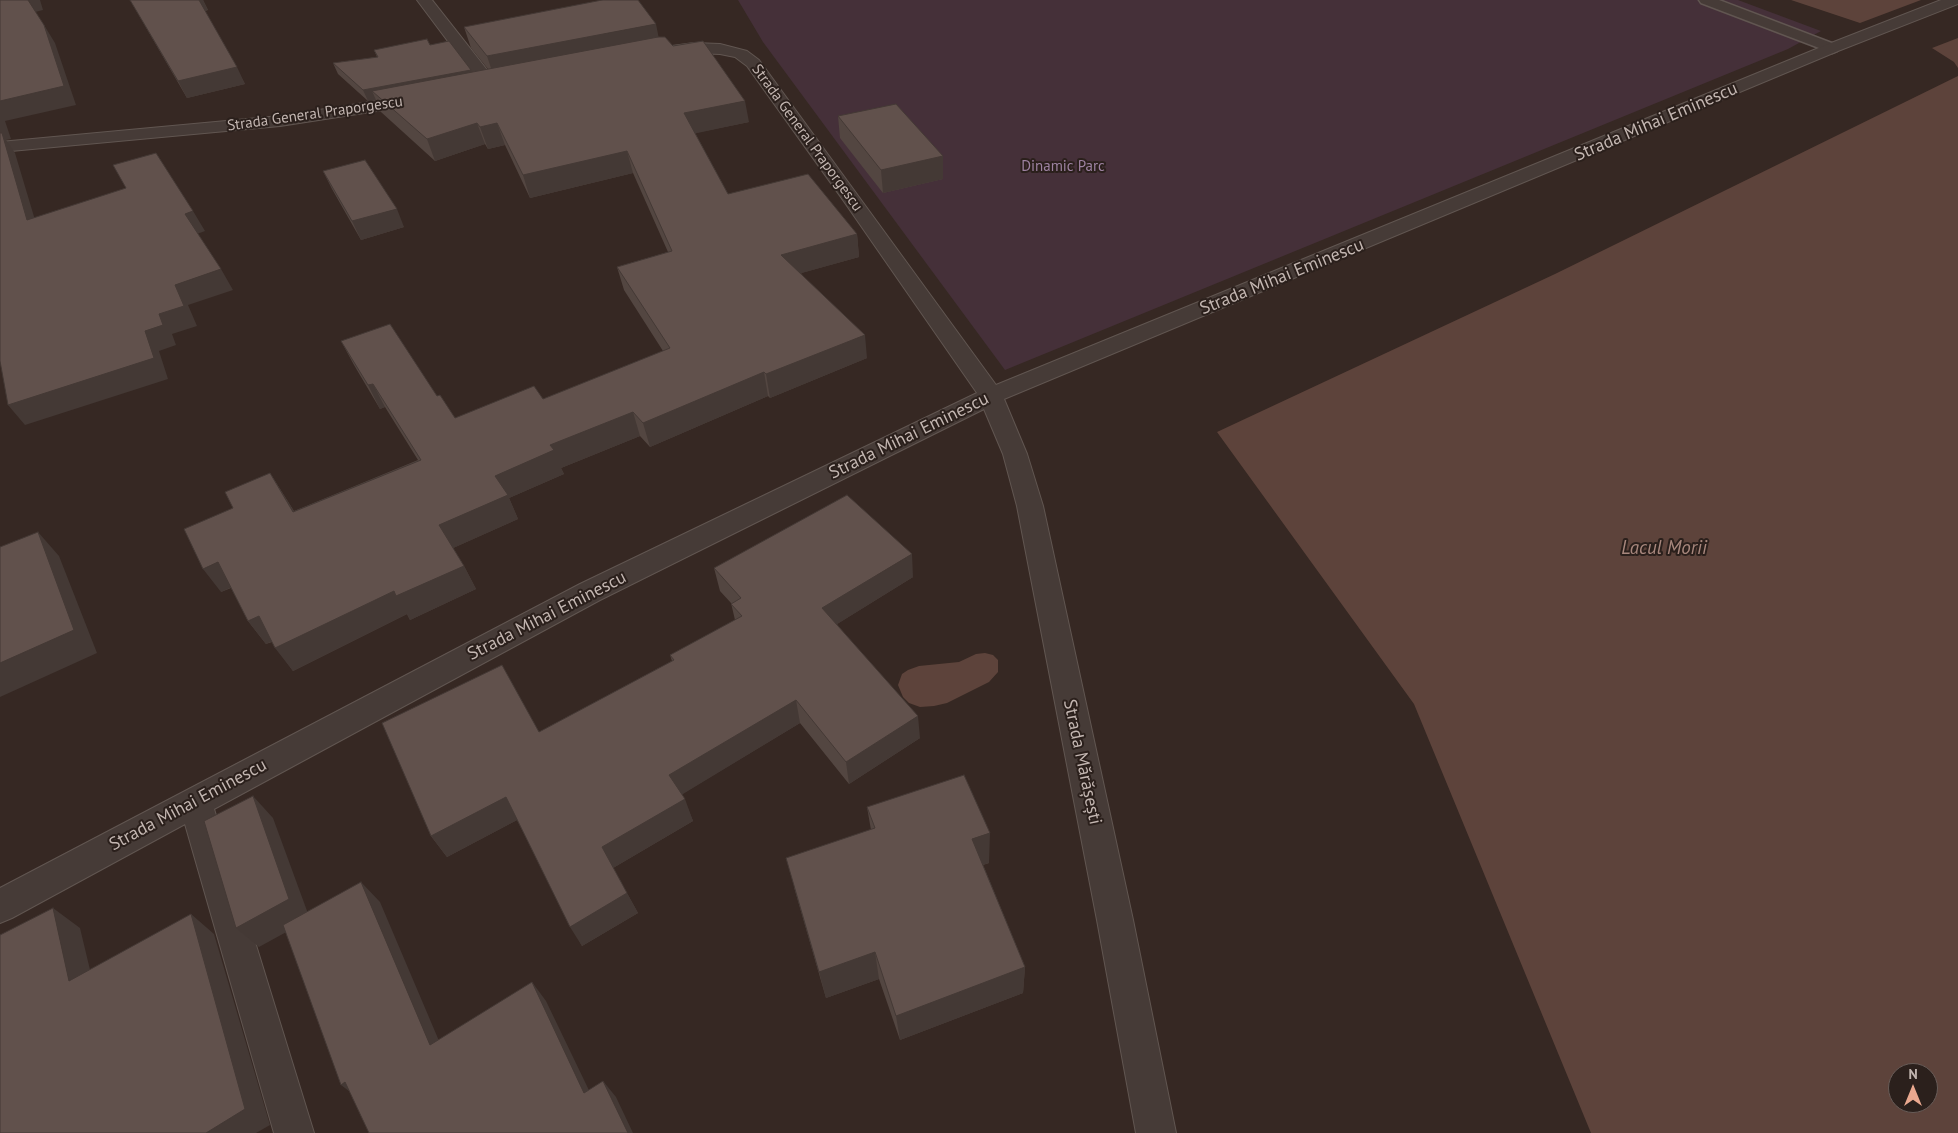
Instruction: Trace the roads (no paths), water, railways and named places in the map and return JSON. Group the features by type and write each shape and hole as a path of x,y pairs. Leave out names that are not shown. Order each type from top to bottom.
{"street":[{"path":"424,0 489,84"},
{"name":"Strada Mihai Eminescu","path":"0,906 590,592 991,396 1832,48 1954,0"},
{"name":"Strada General Praporgescu","path":"652,53 694,48 720,49 740,54 753,63 850,196 991,396"},
{"path":"471,88 509,80"},
{"name":"Strada General Praporgescu","path":"0,148 280,121 342,113 436,96"},
{"name":"Strada Mărășești","path":"991,396 1015,454 1030,506 1115,920 1156,1133"},
{"path":"195,801 294,1133"}],"lane":[{"path":"1706,0 1832,48"}],"water":[{"path":"1791,0 1921,0 1860,23"},
{"path":"1958,38 1958,68 1954,62 1932,48"},
{"name":"Lacul Morii","path":"1958,76 1958,1133 1591,1133 1414,704 1217,432 1555,274"},
{"path":"985,653 993,655 998,660 998,672 989,682 947,703 934,706 920,707 909,703 903,697 898,685 902,674 908,670 919,666 959,662 976,654"}],"park label":[{"name":"Dinamic Parc","path":"1063,167"}]}
